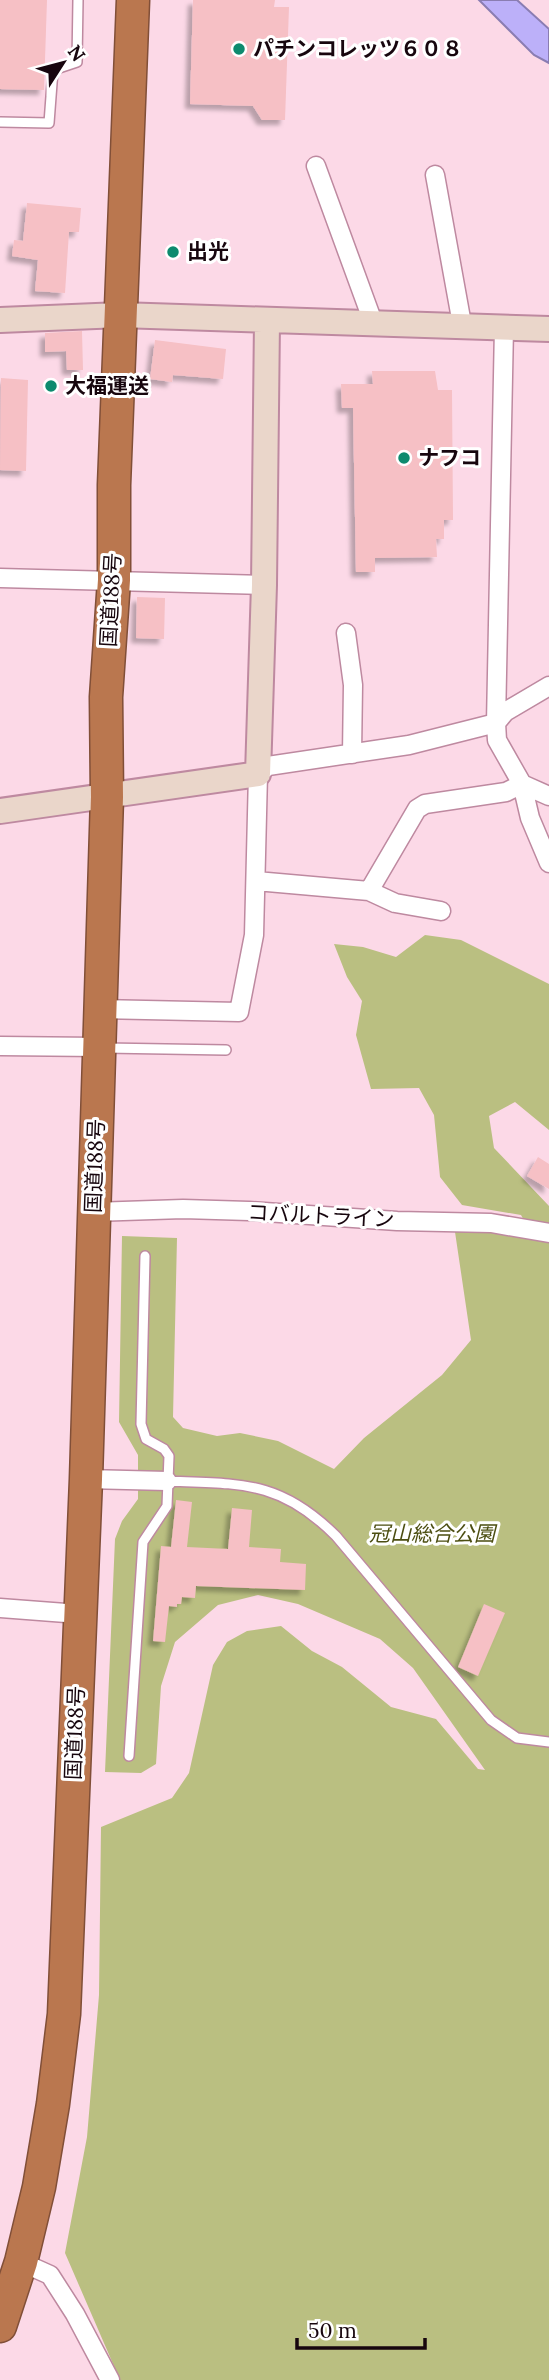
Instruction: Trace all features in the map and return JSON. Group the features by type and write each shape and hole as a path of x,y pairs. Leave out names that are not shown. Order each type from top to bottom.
{"highway":[{"name":"国道188号","path":"0,2326 21,2262 39,2187 64,2014 86,1479 107,797 106,698 114,580 114,485 133,0"}],"street":[{"path":"316,166 373,322"},
{"path":"435,175 462,324"},
{"path":"0,320 120,315 267,321 462,324 549,329"},
{"path":"99,1009 239,1012 254,935 264,585 267,321"},
{"path":"504,327 496,723 498,740 522,784 530,818 549,863"},
{"path":"0,578 264,585"},
{"path":"346,633 353,685 352,754"},
{"path":"0,811 258,774 268,766 409,745 496,723 505,712 549,686"},
{"path":"522,784 549,796"},
{"path":"369,891 417,809 425,804 506,792 522,784"},
{"path":"256,881 369,891 395,903 441,911"},
{"path":"0,1046 99,1047"},
{"name":"コバルトライン","path":"93,1212 183,1209 249,1211 397,1221 491,1223 549,1233"},
{"path":"86,1479 167,1481"},
{"path":"0,1608 79,1614"},
{"path":"21,2262 50,2275 75,2314 110,2380"}],"lane":[{"path":"0,122 49,123 53,70 77,62 78,0"},
{"path":"99,1047 226,1050"},
{"path":"129,1756 143,1542 167,1506 169,1456 146,1439 141,1424 145,1256"},
{"path":"167,1481 244,1484 292,1500 317,1517 491,1720 517,1738 549,1742"}],"green space":[{"name":"冠山総合公園","path":"425,935 461,940 549,984 549,1130 515,1102 489,1116 494,1148 549,1206 549,2380 120,2380 65,2253 87,2137 99,1995 101,1827 172,1798 189,1773 213,1665 227,1642 247,1631 281,1626 312,1651 342,1667 391,1707 436,1719 478,1769 485,1770 413,1668 380,1639 298,1604 258,1595 218,1605 175,1642 161,1686 156,1764 141,1773 105,1772 115,1539 122,1521 138,1499 138,1455 119,1422 122,1236 177,1238 173,1417 183,1428 217,1436 240,1433 278,1441 334,1469 364,1438 442,1375 471,1340 455,1232 488,1232 534,1238 521,1215 462,1205 440,1177 434,1115 419,1088 371,1089 356,1035 362,1001 347,977 334,944 363,947 396,957"}],"shaded area":[{"path":"479,0 517,0 549,29 549,63 534,55"}],"building":[{"path":"0,0 47,0 44,90 0,89"},
{"name":"パチンコレッツ６０８","path":"193,0 275,0 274,7 289,7 285,120 262,120 253,106 190,104"},
{"path":"27,203 81,208 79,232 69,232 65,293 35,291 38,260 12,256 14,240 23,241"},
{"path":"82,331 83,370 67,370 66,351 45,352 45,333"},
{"path":"155,340 226,349 223,379 173,375 172,382 150,379"},
{"path":"372,371 435,371 438,390 452,390 453,520 444,520 444,539 436,539 437,557 375,558 375,572 356,572 353,408 342,408 341,384 373,384"},
{"path":"1,378 28,380 26,471 0,470"},
{"path":"137,597 165,598 164,639 136,638"},
{"path":"538,1157 549,1164 549,1189 527,1176"},
{"path":"176,1500 192,1502 187,1547 228,1549 232,1508 252,1510 249,1547 281,1549 280,1562 306,1564 305,1590 196,1586 195,1598 182,1597 181,1604 177,1604 177,1607 169,1606 165,1642 153,1641 161,1546 171,1547"},
{"path":"484,1604 505,1613 478,1676 458,1667"}],"place":[{"name":"パチンコレッツ６０８","path":"239,49"},
{"name":"出光","path":"173,252"},
{"name":"大福運送","path":"51,386"},
{"name":"ナフコ","path":"404,458"}]}
